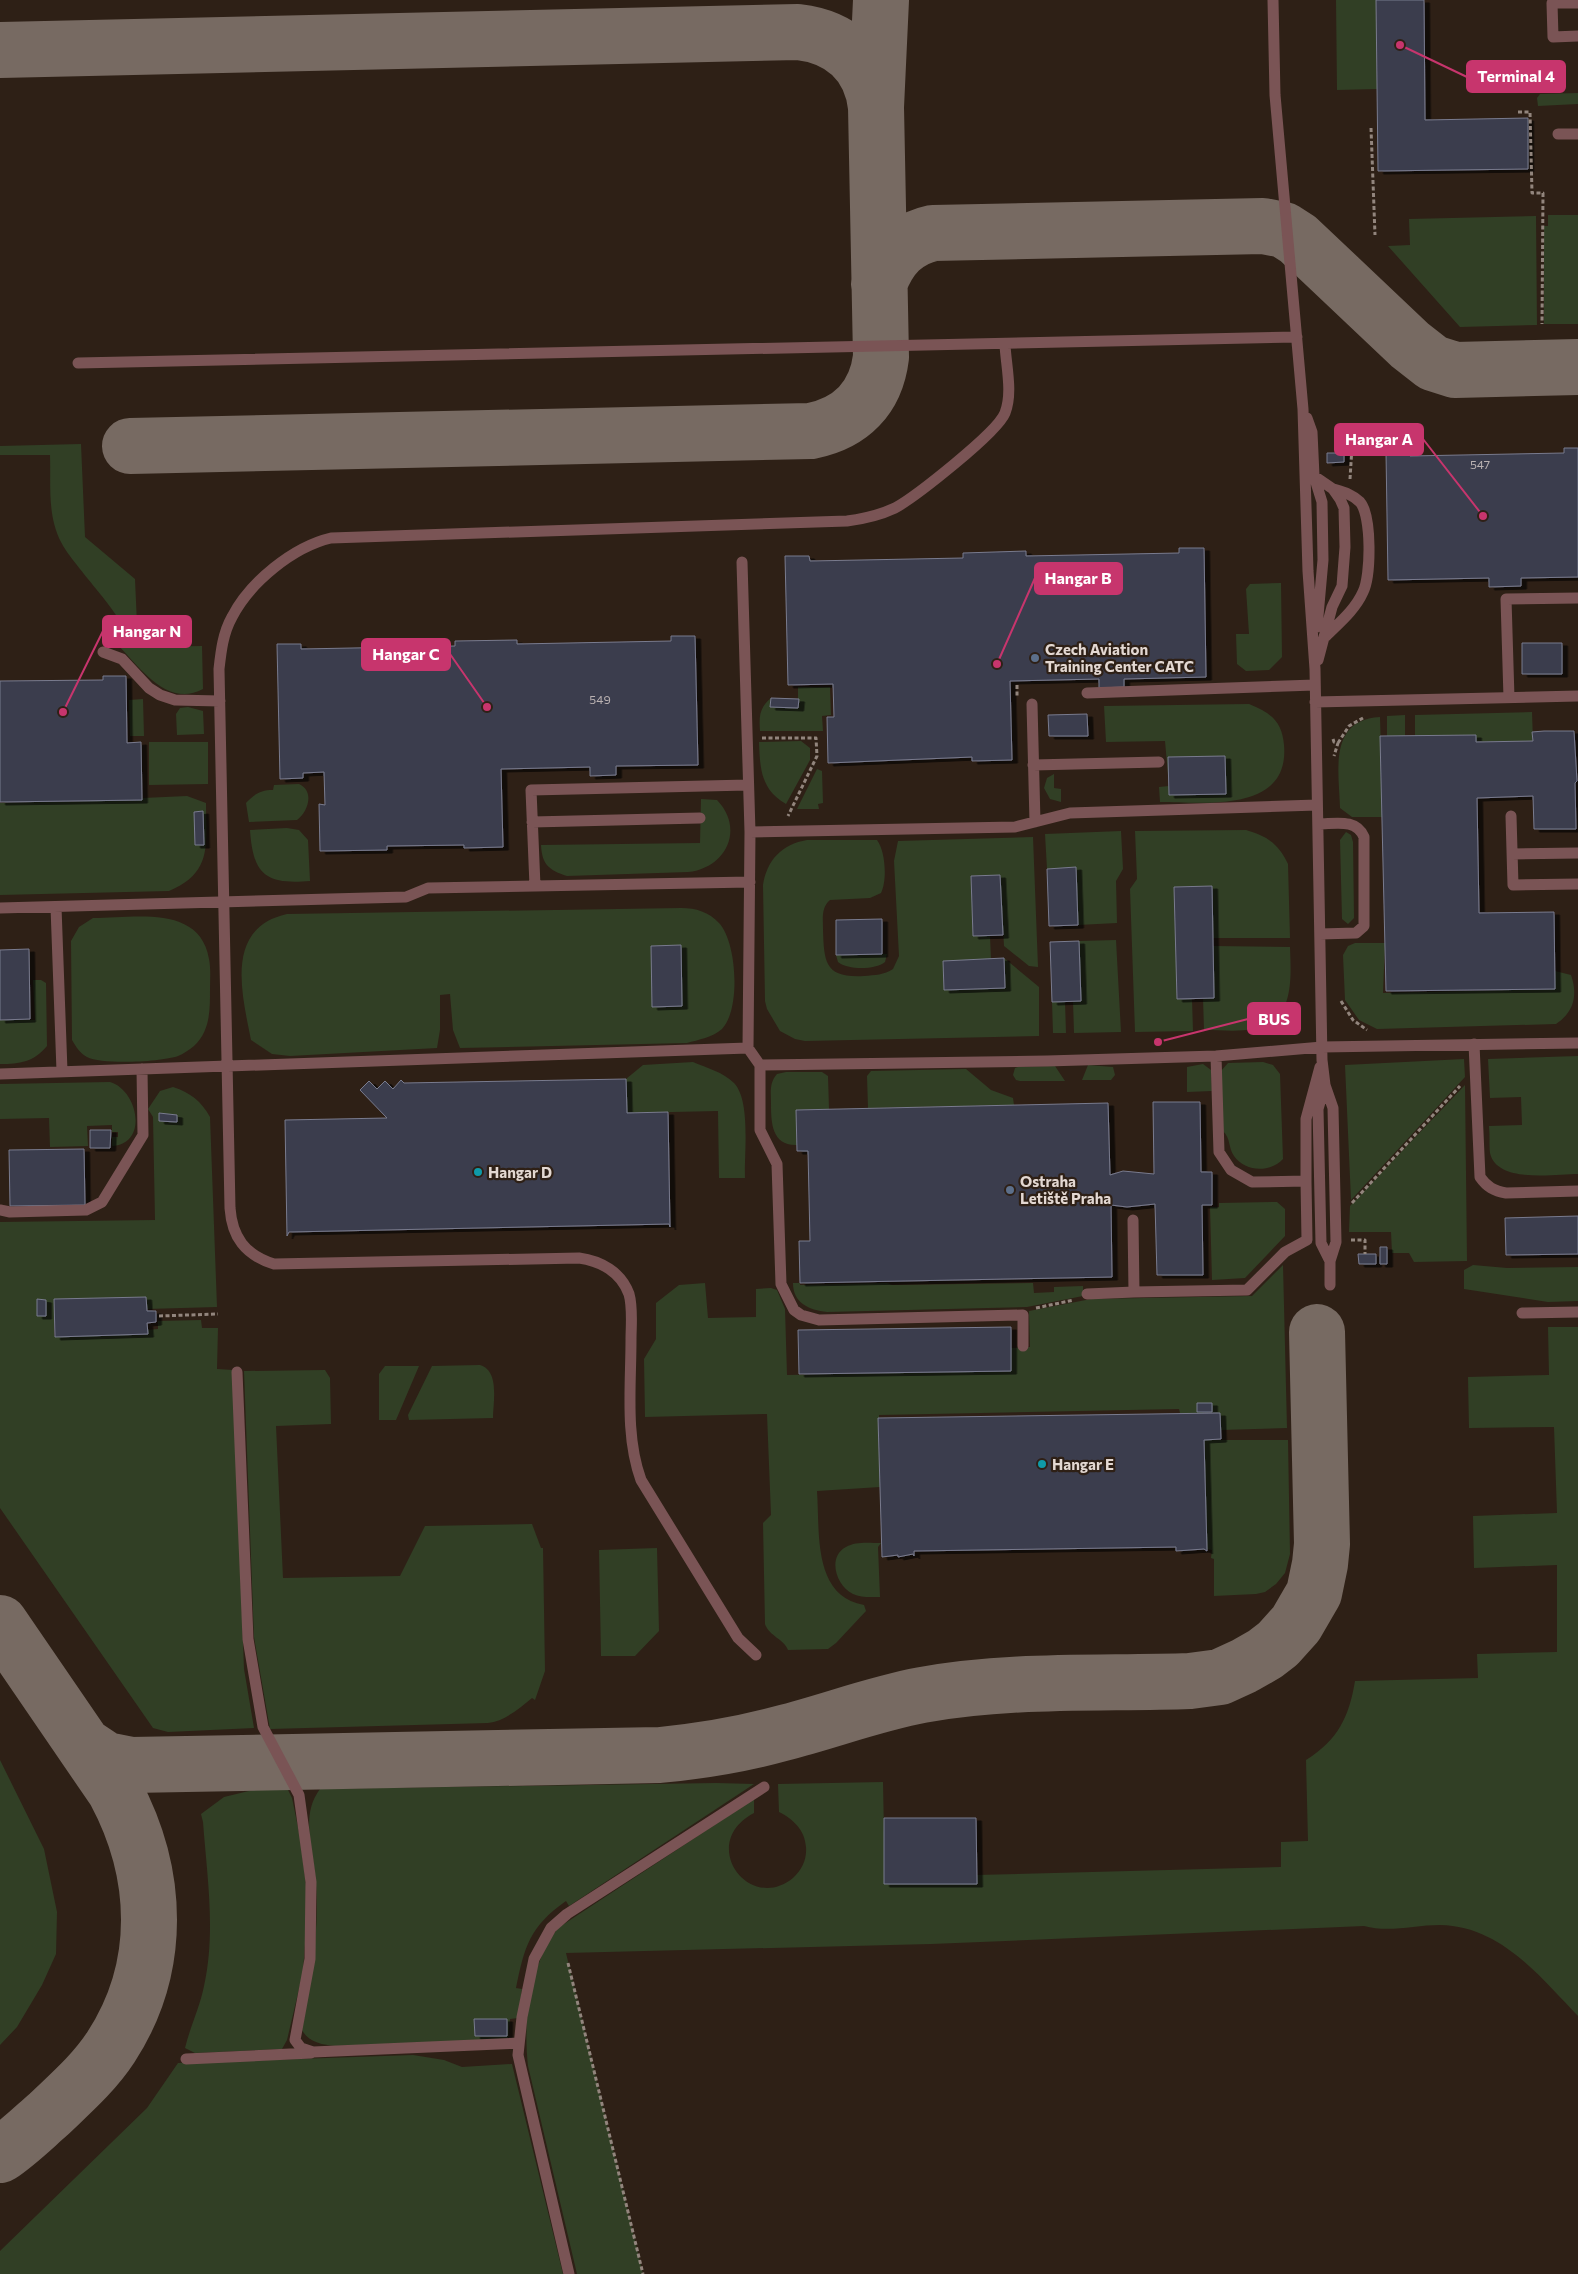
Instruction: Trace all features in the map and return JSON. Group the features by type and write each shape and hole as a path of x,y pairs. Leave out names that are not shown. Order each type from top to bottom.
{"lane":[{"path":"1273,0 1275,95 1303,410 1308,571 1315,669 1322,1060 1325,1085 1332,1108 1336,1242 1330,1261 1330,1286"},
{"path":"1578,3 1552,2 1553,37 1578,36"},
{"path":"1558,134 1578,134"},
{"path":"78,363 1005,345 1297,337"},
{"path":"756,1655 733,1630 640,1475 632,1445 631,1304 622,1282 614,1272 597,1261 579,1258 274,1264 253,1256 237,1239 230,1218 220,701 221,649 232,617 248,594 285,558 313,542 331,538 862,519 888,511 907,500 986,436 1001,420 1007,404 1005,345"},
{"path":"1303,410 1312,432 1314,476 1322,502 1321,600 1314,648"},
{"path":"1314,476 1333,489 1346,492 1361,504 1367,516 1369,560 1364,591 1348,614 1325,637"},
{"path":"1315,669 1332,607 1342,586 1344,572 1344,508 1333,489"},
{"path":"742,562 750,832 748,1048 760,1065 760,1130 777,1164 780,1284 794,1310 809,1318 829,1320 1023,1315 1023,1346"},
{"path":"1509,698 1506,599 1578,598"},
{"path":"103,652 122,659 149,688 160,695 175,700 220,701"},
{"path":"1087,694 1315,685"},
{"path":"1315,702 1578,696"},
{"path":"1032,704 1035,822"},
{"path":"1033,765 1158,762"},
{"path":"535,886 531,790 748,784"},
{"path":"750,832 1014,827 1070,813 1317,805"},
{"path":"1511,816 1513,885 1578,884"},
{"path":"532,822 700,818"},
{"path":"1318,824 1349,824 1361,830 1364,837 1364,926 1356,933 1320,934"},
{"path":"1512,854 1578,853"},
{"path":"0,908 406,897 428,888 750,882"},
{"path":"56,907 62,1071"},
{"path":"760,1065 1216,1056 1322,1047 1578,1043"},
{"path":"1474,1044 1478,1169 1480,1177 1486,1186 1495,1191 1506,1193 1578,1191"},
{"path":"0,1074 227,1068 748,1048"},
{"path":"1216,1056 1219,1152 1231,1170 1252,1182 1306,1181"},
{"path":"1087,1294 1247,1290 1285,1252 1308,1240 1306,1119 1322,1060"},
{"path":"0,1210 10,1212 86,1210 102,1202 143,1135 142,1069"},
{"path":"1133,1220 1134,1292"},
{"path":"1522,1313 1578,1312"},
{"path":"237,1372 248,1639 263,1727 300,1795 311,1882 312,1932 310,1959 295,2037 301,2048 313,2052"},
{"path":"569,2274 519,2067 519,2043 530,1971 539,1948 551,1928 567,1914 764,1787"},
{"path":"186,2059 519,2043"}],"path":[{"path":"1518,112 1530,112 1532,193 1543,193 1542,324"},
{"path":"1371,128 1374,235"},
{"path":"746,738 816,738 817,756 780,832"},
{"path":"1350,1204 1476,1069"},
{"path":"1023,1315 1028,1309 1085,1298 1087,1294"},
{"path":"159,1316 218,1314"},
{"path":"568,1963 643,2274"}],"green space":[{"path":"1336,0 1376,0 1377,89 1337,90"},
{"path":"1578,93 1578,104 1538,106 1537,98 1540,94"},
{"path":"1548,215 1578,215 1578,324 1544,324 1544,226 1548,226"},
{"path":"1536,216 1537,325 1460,327 1388,246 1410,245 1409,219"},
{"path":"81,444 85,537 135,579 138,647 202,646 203,689 190,694 178,694 167,690 146,675 119,646 120,623 117,617 66,550 57,532 51,500 50,455 0,455 0,446"},
{"path":"1281,583 1282,657 1269,670 1246,671 1237,664 1236,634 1249,634 1246,589 1250,584"},
{"path":"798,687 830,687 831,715 822,716 823,731 760,731 761,713 764,705 771,698 771,707 798,708"},
{"path":"143,699 144,736 130,736 129,700"},
{"path":"1249,704 1269,715 1278,724 1284,745 1282,767 1273,783 1259,793 1240,799 1198,803 1160,802 1159,787 1169,786 1165,741 1106,742 1104,706"},
{"path":"188,707 203,711 204,734 177,735 176,714 180,708"},
{"path":"1532,712 1533,741 1476,742 1476,735 1415,736 1415,715"},
{"path":"1405,715 1405,736 1387,736 1387,716"},
{"path":"1380,717 1383,817 1352,817 1340,808 1340,750 1344,737 1352,727 1363,720"},
{"path":"801,741 810,748 810,760 786,804 771,792 767,785 761,770 759,742"},
{"path":"149,742 208,742 208,784 149,785"},
{"path":"817,769 822,771 823,803 818,804 819,809 797,809"},
{"path":"1054,774 1054,788 1061,789 1061,802 1050,799 1044,788 1047,778"},
{"path":"299,784 307,791 308,802 304,812 297,820 249,822 246,803 255,795 273,790 274,785"},
{"path":"187,796 206,803 206,844 204,856 200,866 183,884 169,891 0,895 0,803 142,800 143,798","holes":["195,812 203,812 203,845 195,844"]},
{"path":"701,799 717,800 725,811 730,823 730,834 727,845 721,855 701,869 688,872 567,876 551,869 543,857 541,845 700,843"},
{"path":"287,828 299,830 308,840 310,881 282,881 264,874 258,867 254,857 250,830"},
{"path":"1246,830 1272,842 1281,851 1288,864 1290,938 1213,938 1212,886 1174,887 1177,999 1192,999 1193,1031 1135,1032 1130,889 1137,879 1135,831"},
{"path":"1121,831 1123,869 1116,881 1117,923 1078,925 1076,868 1047,869 1045,834"},
{"path":"1346,832 1351,835 1353,842 1354,918 1348,924 1342,919 1340,840"},
{"path":"1033,837 1038,967 1029,966 1004,946 1000,875 971,876 973,936 990,936 991,959 943,961 944,990 1005,988 1004,958 1039,987 1039,1036 805,1041 795,1039 780,1031 767,1009 765,1001 763,885 768,868 783,849 807,840 877,840 885,866 881,893 870,898 830,900 825,906 823,913 824,951 829,966 841,974 864,976 890,971 893,969 899,956 894,861 898,841"},
{"path":"681,908 697,910 707,913 719,923 730,945 734,976 732,1007 722,1029 710,1036 687,1043 460,1048 453,1030 450,994 440,995 440,1030 437,1048 290,1056 272,1054 251,1040 244,1003 242,965 246,948 254,933 267,922 287,914","holes":["681,945 682,1006 652,1007 652,946"]},
{"path":"145,916 163,918 179,922 193,929 203,941 210,967 209,1013 203,1034 192,1047 180,1055 146,1061 118,1062 95,1060 82,1054 72,1040 71,941 79,927 93,918"},
{"path":"1116,940 1121,1032 1074,1033 1073,1001 1081,1001 1079,941"},
{"path":"1355,943 1385,943 1383,993 1554,989 1555,971 1571,975 1574,989 1573,1002 1567,1014 1556,1024 1377,1029 1359,1020 1345,1000 1343,955 1348,946"},
{"path":"1213,946 1290,947 1291,972 1288,997 1284,1008 1277,1018 1267,1025 1254,1029 1235,1031 1204,1030 1203,998"},
{"path":"887,954 885,962 881,965 868,968 842,965 838,962 836,955"},
{"path":"33,980 41,980 46,983 47,1046 32,1059 0,1064 0,1020 35,1020"},
{"path":"1052,1002 1065,1002 1066,1033 1053,1033"},
{"path":"1578,1056 1578,1174 1542,1176 1515,1173 1503,1169 1495,1163 1490,1153 1489,1126 1522,1125 1521,1097 1490,1098 1488,1059"},
{"path":"1464,1059 1465,1077 1351,1200 1345,1065"},
{"path":"693,1062 725,1076 734,1083 739,1091 743,1102 746,1128 745,1178 719,1178 718,1111 627,1113 626,1079 643,1065"},
{"path":"1263,1062 1273,1065 1280,1074 1283,1159 1271,1167 1258,1169 1244,1165 1234,1156 1223,1131 1221,1071 1228,1063"},
{"path":"1203,1064 1211,1070 1212,1091 1187,1092 1187,1067"},
{"path":"1088,1065 1113,1067 1115,1075 1111,1080 1082,1080"},
{"path":"1055,1066 1065,1081 1020,1081 1016,1080 1013,1075 1015,1068 1018,1067"},
{"path":"966,1069 991,1090 1013,1098 1014,1105 868,1108 867,1076 871,1071"},
{"path":"786,1072 822,1072 828,1076 829,1109 797,1110 797,1145 782,1142 773,1126 772,1085 777,1074"},
{"path":"110,1082 120,1087 133,1105 135,1127 131,1136 124,1143 112,1146 112,1137 118,1137 118,1132 112,1132 112,1125 87,1126 88,1146 50,1147 49,1118 0,1119 0,1084"},
{"path":"1465,1085 1467,1261 1414,1262 1409,1253 1392,1253 1391,1232 1349,1232 1350,1206"},
{"path":"173,1087 195,1098 210,1117 217,1307 147,1309 146,1297 54,1299 54,1336 147,1334 148,1330 158,1329 158,1321 201,1320 202,1328 218,1328 217,1369 233,1370 244,1669 254,1728 168,1732 153,1728 0,1508 0,1222 155,1220 153,1117 148,1109 160,1091"},
{"path":"1277,1202 1285,1209 1285,1236 1245,1278 1212,1280 1210,1207 1219,1207 1219,1203"},
{"path":"1283,1265 1287,1428 1221,1430 1220,1413 1180,1413 1179,1409 879,1415 880,1487 817,1491 819,1542 827,1576 835,1589 847,1599 864,1605 866,1611 828,1649 788,1650 770,1632 765,1624 763,1523 771,1515 767,1414 645,1417 644,1359 656,1339 656,1303 679,1285 705,1283 708,1318 756,1317 756,1289 771,1288 777,1290 785,1309 787,1375 1011,1371 1011,1348 1030,1347 1029,1311 1091,1299 1252,1296"},
{"path":"1473,1265 1507,1268 1578,1267 1578,1301 1548,1302 1464,1289 1464,1270"},
{"path":"793,1283 800,1283 800,1285 887,1283 892,1285 1033,1283 1034,1293 1054,1292 1054,1287 1083,1286 1083,1296 1027,1307 827,1312 803,1304 796,1296"},
{"path":"1548,1327 1578,1327 1578,2016 1534,1970 1500,1944 1482,1934 1462,1928 1440,1925 1392,1929 1364,1926 931,1944 566,1953 643,2274 577,2274 528,2066 526,2030 534,1976 548,1943 558,1928 754,1799 754,1813 738,1826 730,1841 730,1856 736,1870 746,1881 760,1887 776,1887 793,1878 805,1860 805,1841 801,1830 789,1818 779,1812 778,1784 883,1782 885,1884 976,1884 976,1875 1281,1867 1281,1842 1308,1841 1306,1760 1334,1736 1345,1717 1355,1681 1478,1678 1477,1654 1557,1652 1557,1565 1474,1568 1473,1516 1557,1513 1554,1427 1469,1428 1468,1377 1549,1375"},
{"path":"480,1365 486,1368 493,1380 493,1418 409,1420 408,1415 432,1366"},
{"path":"385,1366 419,1366 396,1420 379,1420 379,1374"},
{"path":"325,1370 330,1378 331,1424 276,1426 283,1578 400,1576 425,1526 532,1524 541,1548 543,1548 545,1671 535,1700 532,1698 506,1717 488,1723 270,1729 254,1637 244,1371"},
{"path":"1204,1440 1288,1440 1290,1554 1285,1573 1276,1584 1265,1592 1214,1596 1214,1559 1211,1558 1212,1550 1207,1549"},
{"path":"881,1543 878,1547 880,1597 863,1597 853,1594 842,1585 838,1578 835,1564 837,1557 840,1552 850,1545"},
{"path":"657,1548 659,1631 635,1656 601,1656 599,1550"},
{"path":"0,1760 44,1849 57,1912 56,1954 42,1985 17,2027 0,2045"},
{"path":"754,1784 569,1906 566,1901 544,1919 530,1938 522,1961 516,1988 522,1989 518,2018 510,2019 508,2039 335,2046 321,2044 312,2040 302,2030 314,1952 317,1913 317,1894 309,1819 314,1799 320,1789"},
{"path":"253,1790 288,1790 292,1798 300,1837 308,1901 303,1972 287,2040 282,2049 195,2053 185,2048 204,1986 208,1966 210,1925 201,1814 224,1797"},
{"path":"413,2055 444,2060 462,2067 512,2064 563,2274 0,2274 0,2251 147,2108 178,2063"}],"building":[{"path":"1376,0 1424,0 1425,120 1528,118 1528,169 1378,171"},
{"path":"1564,448 1578,448 1578,577 1521,578 1521,586 1489,587 1489,578 1388,580 1386,452 1410,451 1410,456 1564,453"},
{"path":"1327,453 1344,453 1344,462 1327,463"},
{"path":"1179,548 1204,548 1206,677 1124,679 1124,687 1099,688 1099,679 1010,681 1012,760 972,761 972,757 828,763 827,717 834,717 833,684 788,685 785,556 809,556 810,561 963,558 963,553 1026,551 1026,556 1179,553"},
{"path":"671,636 695,636 698,765 616,766 616,775 590,776 590,767 501,769 503,847 464,848 464,845 387,846 387,850 320,851 319,804 325,805 324,772 303,773 303,778 280,779 277,644 301,644 301,649 455,646 455,641 517,640 517,644 671,641"},
{"path":"1522,643 1562,643 1562,674 1522,674"},
{"path":"103,676 126,676 127,743 141,742 142,800 0,802 0,681 103,680"},
{"path":"771,698 799,699 798,708 770,707"},
{"path":"1087,714 1088,736 1049,736 1048,715"},
{"path":"1574,731 1577,781 1575,783 1576,829 1534,829 1533,796 1477,798 1479,913 1554,912 1555,989 1386,991 1380,736 1476,735 1476,742 1533,741 1532,732"},
{"path":"1225,756 1226,794 1169,795 1168,757"},
{"path":"203,811 204,845 195,845 194,812"},
{"path":"1076,867 1078,925 1049,926 1047,869"},
{"path":"1000,875 1003,935 973,936 971,876"},
{"path":"1212,886 1214,998 1177,999 1174,887"},
{"path":"882,919 882,954 836,955 836,920"},
{"path":"1079,941 1081,1001 1052,1002 1050,942"},
{"path":"681,945 682,1006 652,1007 651,946"},
{"path":"29,949 30,1019 0,1020 0,950"},
{"path":"1004,958 1005,988 944,990 943,961"},
{"name":"Hangar D","path":"626,1079 627,1113 668,1112 670,1227 669,1224 289,1232 287,1236 285,1120 387,1118 360,1090 369,1081 377,1089 385,1081 393,1089 401,1080 404,1083"},
{"name":"Ostraha Letiště Praha","path":"1153,1102 1200,1102 1201,1172 1212,1172 1212,1205 1202,1205 1203,1275 1157,1275 1155,1204 1127,1207 1111,1205 1112,1277 800,1283 799,1241 810,1241 808,1151 797,1151 796,1110 1108,1103 1110,1175 1123,1171 1154,1174"},
{"path":"159,1113 177,1115 177,1122 159,1121"},
{"path":"90,1130 111,1130 110,1148 90,1148"},
{"path":"84,1149 85,1205 10,1206 9,1150"},
{"path":"1578,1216 1578,1254 1506,1255 1505,1218"},
{"path":"1380,1247 1387,1247 1387,1264 1380,1264"},
{"path":"1358,1254 1376,1254 1376,1264 1359,1264"},
{"path":"146,1297 147,1311 156,1311 156,1322 147,1323 148,1334 55,1337 54,1299"},
{"path":"37,1299 46,1300 46,1316 37,1316"},
{"path":"1011,1327 1011,1371 799,1374 798,1330"},
{"path":"1197,1403 1212,1403 1212,1412 1197,1412"},
{"name":"Hangar E","path":"1220,1413 1221,1439 1204,1440 1207,1551 1204,1549 1176,1551 1176,1547 914,1551 914,1556 913,1554 898,1557 898,1555 882,1557 878,1418"},
{"path":"884,1818 976,1818 977,1884 884,1884"},
{"path":"474,2019 507,2019 507,2036 475,2036"}],"taxiway":[{"path":"130,446 811,431 838,422 849,415 867,396 874,385 881,357 876,107 881,0"},
{"path":"0,50 798,32 828,40 840,46 851,55 868,77 876,107"},
{"path":"879,284 888,265 899,251 914,240 933,233 1263,226 1284,230 1298,239 1410,345 1433,363 1455,370 1578,367"},
{"path":"85,1746 106,1760 131,1765 660,1755 753,1741 887,1703 955,1690 1022,1684 1190,1681 1220,1677 1244,1666 1278,1644 1296,1624 1314,1593 1322,1544 1317,1332"},
{"path":"0,1623 115,1791 130,1822 140,1854 147,1887 149,1920 147,1952 140,1985 128,2016 111,2047 90,2074 74,2090 13,2146 0,2155"}],"place":[{"name":"Terminal 4","path":"1400,45"},
{"name":"Hangar A","path":"1483,516"},
{"name":"Czech Aviation Training Center CATC","path":"1035,658"},
{"name":"Hangar B","path":"997,664"},
{"name":"Hangar C","path":"487,707"},
{"name":"Hangar N","path":"63,712"},
{"name":"BUS","path":"1158,1042"},
{"name":"Hangar D","path":"478,1172"},
{"name":"Ostraha Letiště Praha","path":"1010,1190"},
{"name":"Hangar E","path":"1042,1464"}]}
